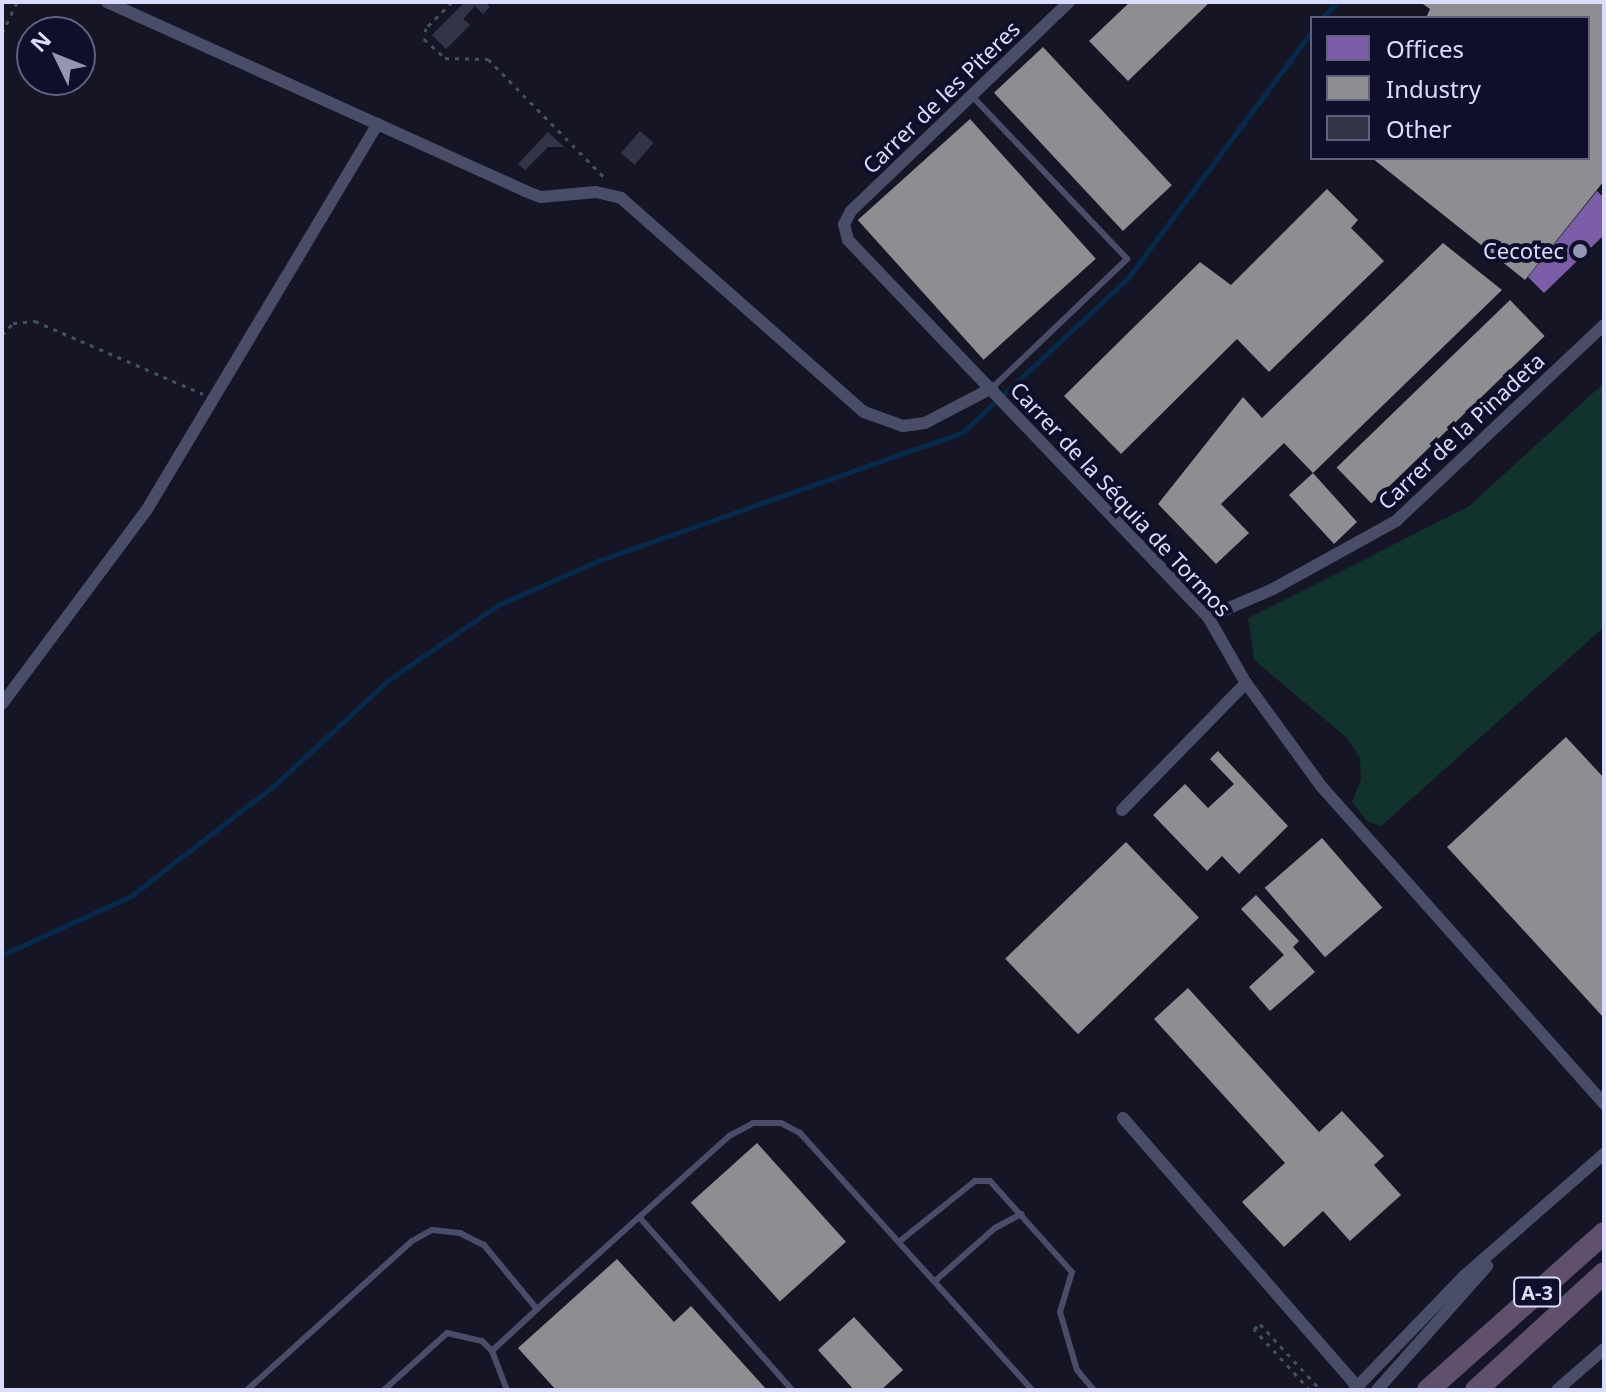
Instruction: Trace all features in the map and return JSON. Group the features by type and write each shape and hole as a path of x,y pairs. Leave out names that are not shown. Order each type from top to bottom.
{"highway":[{"name":"A-3","path":"1428,1390 1604,1233"},
{"name":"A-3","path":"1476,1390 1604,1273"}],"street":[{"path":"107,2 541,197 596,192 621,198 864,412 903,426 925,423 992,388"},
{"name":"Carrer de les Piteres","path":"844,224 851,211 1069,2"},
{"path":"2,704 146,511 378,124"},
{"name":"Carrer de la Séquia de Tormos","path":"844,224 848,240 1208,617 1246,683 1321,786 1604,1104"},
{"name":"Carrer de la Pinadeta","path":"1208,617 1273,589 1396,521 1604,325"},
{"path":"1122,810 1246,683"},
{"path":"1123,1118 1356,1388 1464,1276 1543,1210"},
{"path":"1377,1390 1448,1304 1604,1154"},
{"path":"1557,1390 1604,1349"}],"lane":[{"path":"972,96 1127,259 992,388"},
{"path":"492,1351 729,1136 753,1123 781,1123 800,1133 1032,1390"},
{"path":"900,1241 975,1181 990,1181 1072,1272 1060,1312 1077,1370 1094,1390"},
{"path":"935,1281 995,1228 1021,1214"},
{"path":"640,1218 792,1390"},
{"path":"247,1390 412,1241 432,1230 460,1233 484,1245 537,1309"},
{"path":"384,1390 447,1333 482,1341 492,1351 507,1390"}],"path":[{"path":"2,33 17,2"},
{"path":"452,2 426,28 424,39 445,58 488,59 621,198"},
{"path":"2,335 13,323 35,321 214,399"},
{"path":"1310,1390 1254,1329 1260,1324 1321,1390"}],"green space":[{"path":"1604,383 1604,627 1381,826 1368,822 1352,802 1361,780 1360,758 1347,738 1254,660 1248,618 1468,507"}],"building: Offices":[{"path":"1597,191 1604,198 1604,235 1544,293 1528,277"}],"building: Industry":[{"path":"1130,2 1210,2 1128,81 1089,41"},
{"path":"1420,2 1604,2 1604,181 1525,280 1375,160 1590,160 1590,16 1427,16 1430,9"},
{"path":"1043,47 1172,185 1123,231 994,93"},
{"path":"970,119 1096,259 984,360 858,220"},
{"path":"1327,189 1358,220 1351,228 1384,261 1269,372 1237,339 1121,454 1064,396 1200,262 1231,285"},
{"path":"1443,243 1502,290 1313,473 1284,443 1221,504 1249,533 1216,564 1158,504 1243,397 1262,418"},
{"path":"1510,300 1545,336 1371,503 1337,467"},
{"path":"1313,473 1357,522 1334,544 1289,495"},
{"path":"1566,737 1604,778 1604,1018 1447,847"},
{"path":"1218,751 1288,826 1239,874 1222,856 1207,871 1153,815 1185,784 1208,808 1234,784 1210,759"},
{"path":"1322,838 1382,907 1325,957 1265,888"},
{"path":"1126,842 1199,918 1078,1034 1005,959"},
{"path":"1256,895 1299,941 1293,947 1315,972 1270,1011 1249,987 1284,955 1241,909"},
{"path":"1188,988 1319,1132 1342,1111 1384,1156 1374,1165 1401,1195 1350,1241 1323,1211 1284,1247 1242,1202 1285,1163 1154,1019"},
{"path":"757,1143 846,1242 780,1301 691,1203"},
{"path":"617,1259 674,1322 691,1306 767,1390 556,1390 518,1348"},
{"path":"854,1317 903,1370 881,1390 854,1390 818,1350"}],"building: Other":[{"path":"465,2 485,2 490,7 483,14 475,6 463,19 470,25 446,49 432,35"},
{"path":"640,131 654,143 635,165 621,153"},
{"path":"548,132 564,147 548,147 525,170 518,164"}],"waterway":[{"path":"1324,16 1337,2"},
{"path":"2,955 131,896 277,783 387,681 498,605 600,560 963,432 1128,278 1310,34"}],"place":[{"name":"Cecotec","path":"1580,251"}]}
